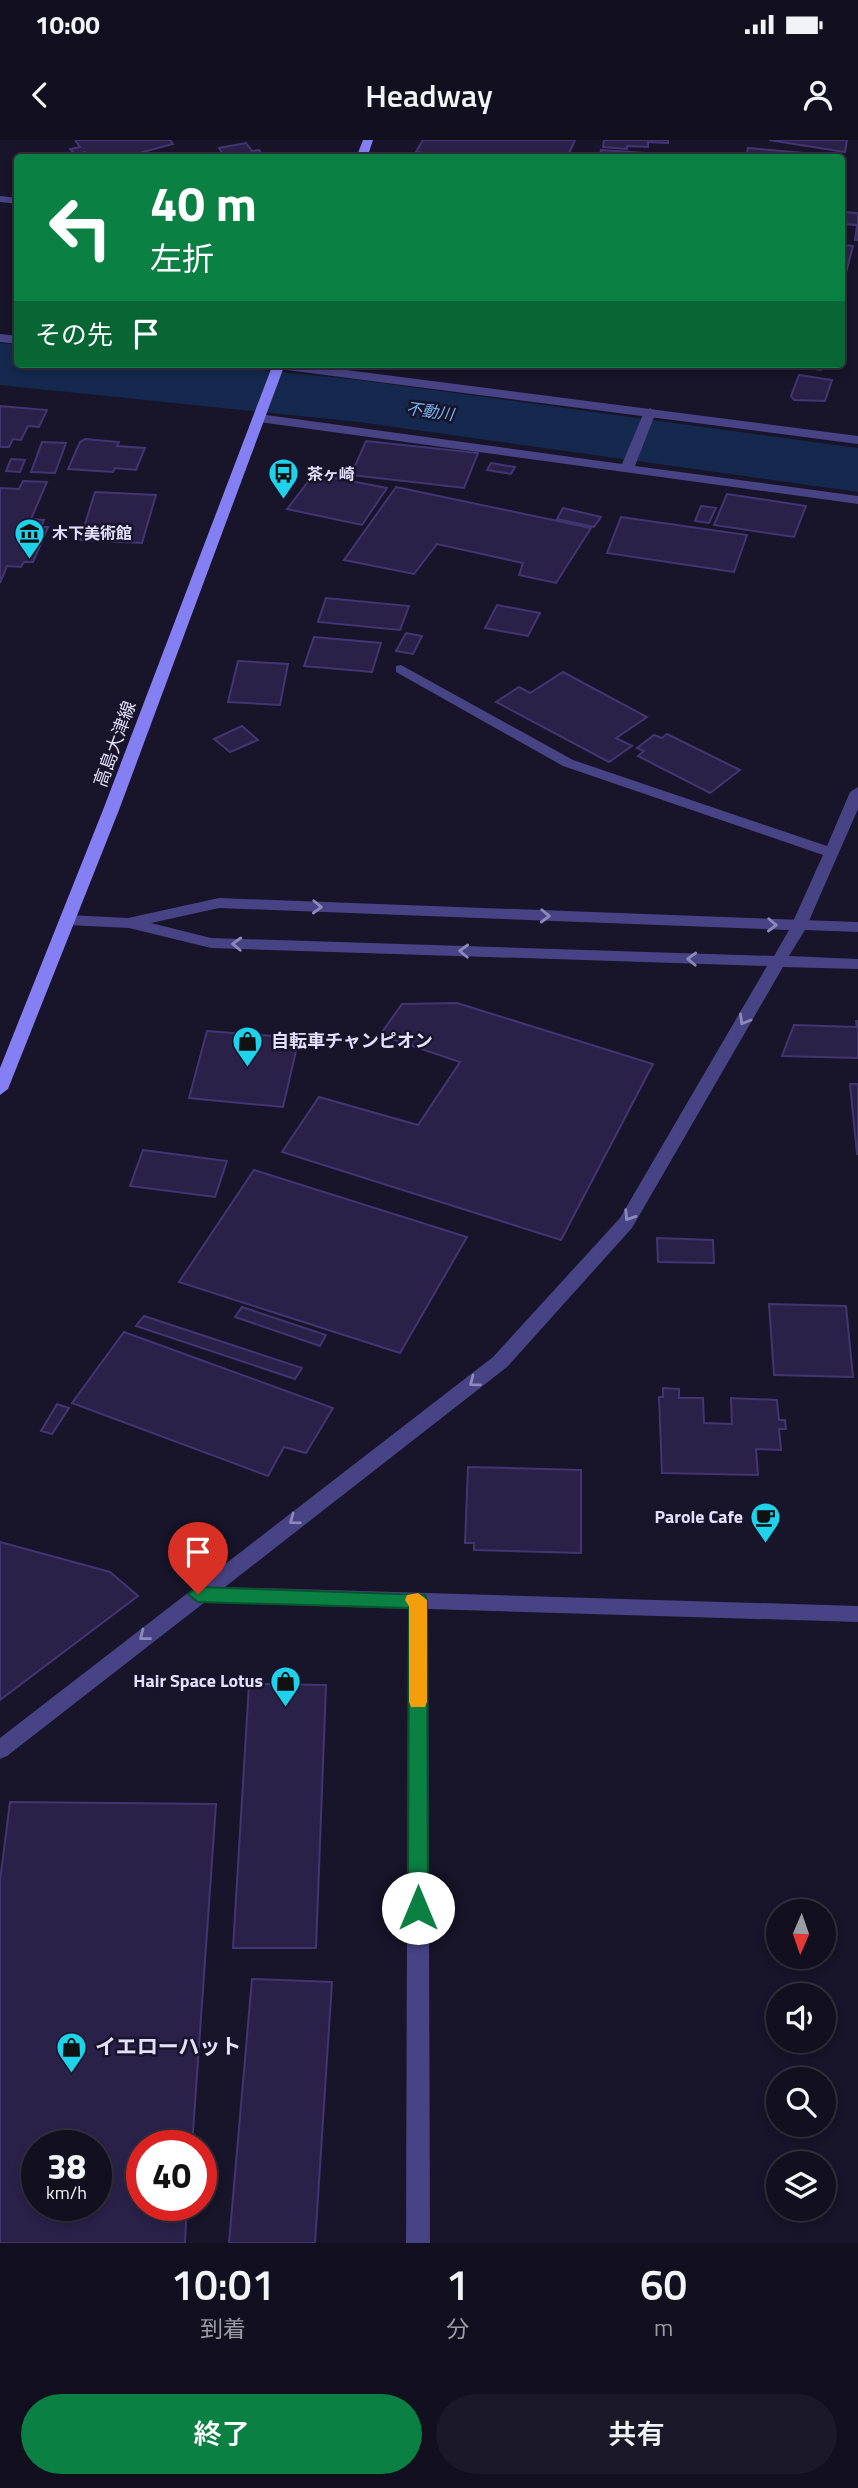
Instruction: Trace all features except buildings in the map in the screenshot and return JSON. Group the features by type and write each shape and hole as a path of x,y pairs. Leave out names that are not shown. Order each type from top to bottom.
{"main road":[{"name":"高島大津線","path":"0,1089 67,920 276,368"}],"street":[{"path":"283,368 648,417 858,440"},
{"path":"260,415 629,462 858,499"},
{"path":"629,462 648,417"},
{"path":"401,669 568,763 830,852"},
{"path":"0,1750 500,1362 626,1223 799,926 858,792"},
{"path":"129,923 219,904 858,927"},
{"path":"67,920 129,923 211,943 858,964"},
{"path":"198,1594 858,1614"},
{"path":"418,1600 418,2243"}],"waterway":[{"name":"不動川","path":"0,364 14,365"},
{"name":"不動川","path":"39,368 359,401 858,470"}],"slow traffic":[{"path":"414,1600 418,1600 418,1702"}],"place":[{"name":"茶ヶ崎","path":"284,501"},
{"name":"木下美術館","path":"29,560"},
{"name":"自転車チャンピオン","path":"248,1068"},
{"name":"Parole Cafe","path":"766,1544"},
{"name":"Hair Space Lotus","path":"286,1708"},
{"name":"イエローハット","path":"72,2074"}],"route":[{"path":"198,1594 418,1600 418,1908"}]}
